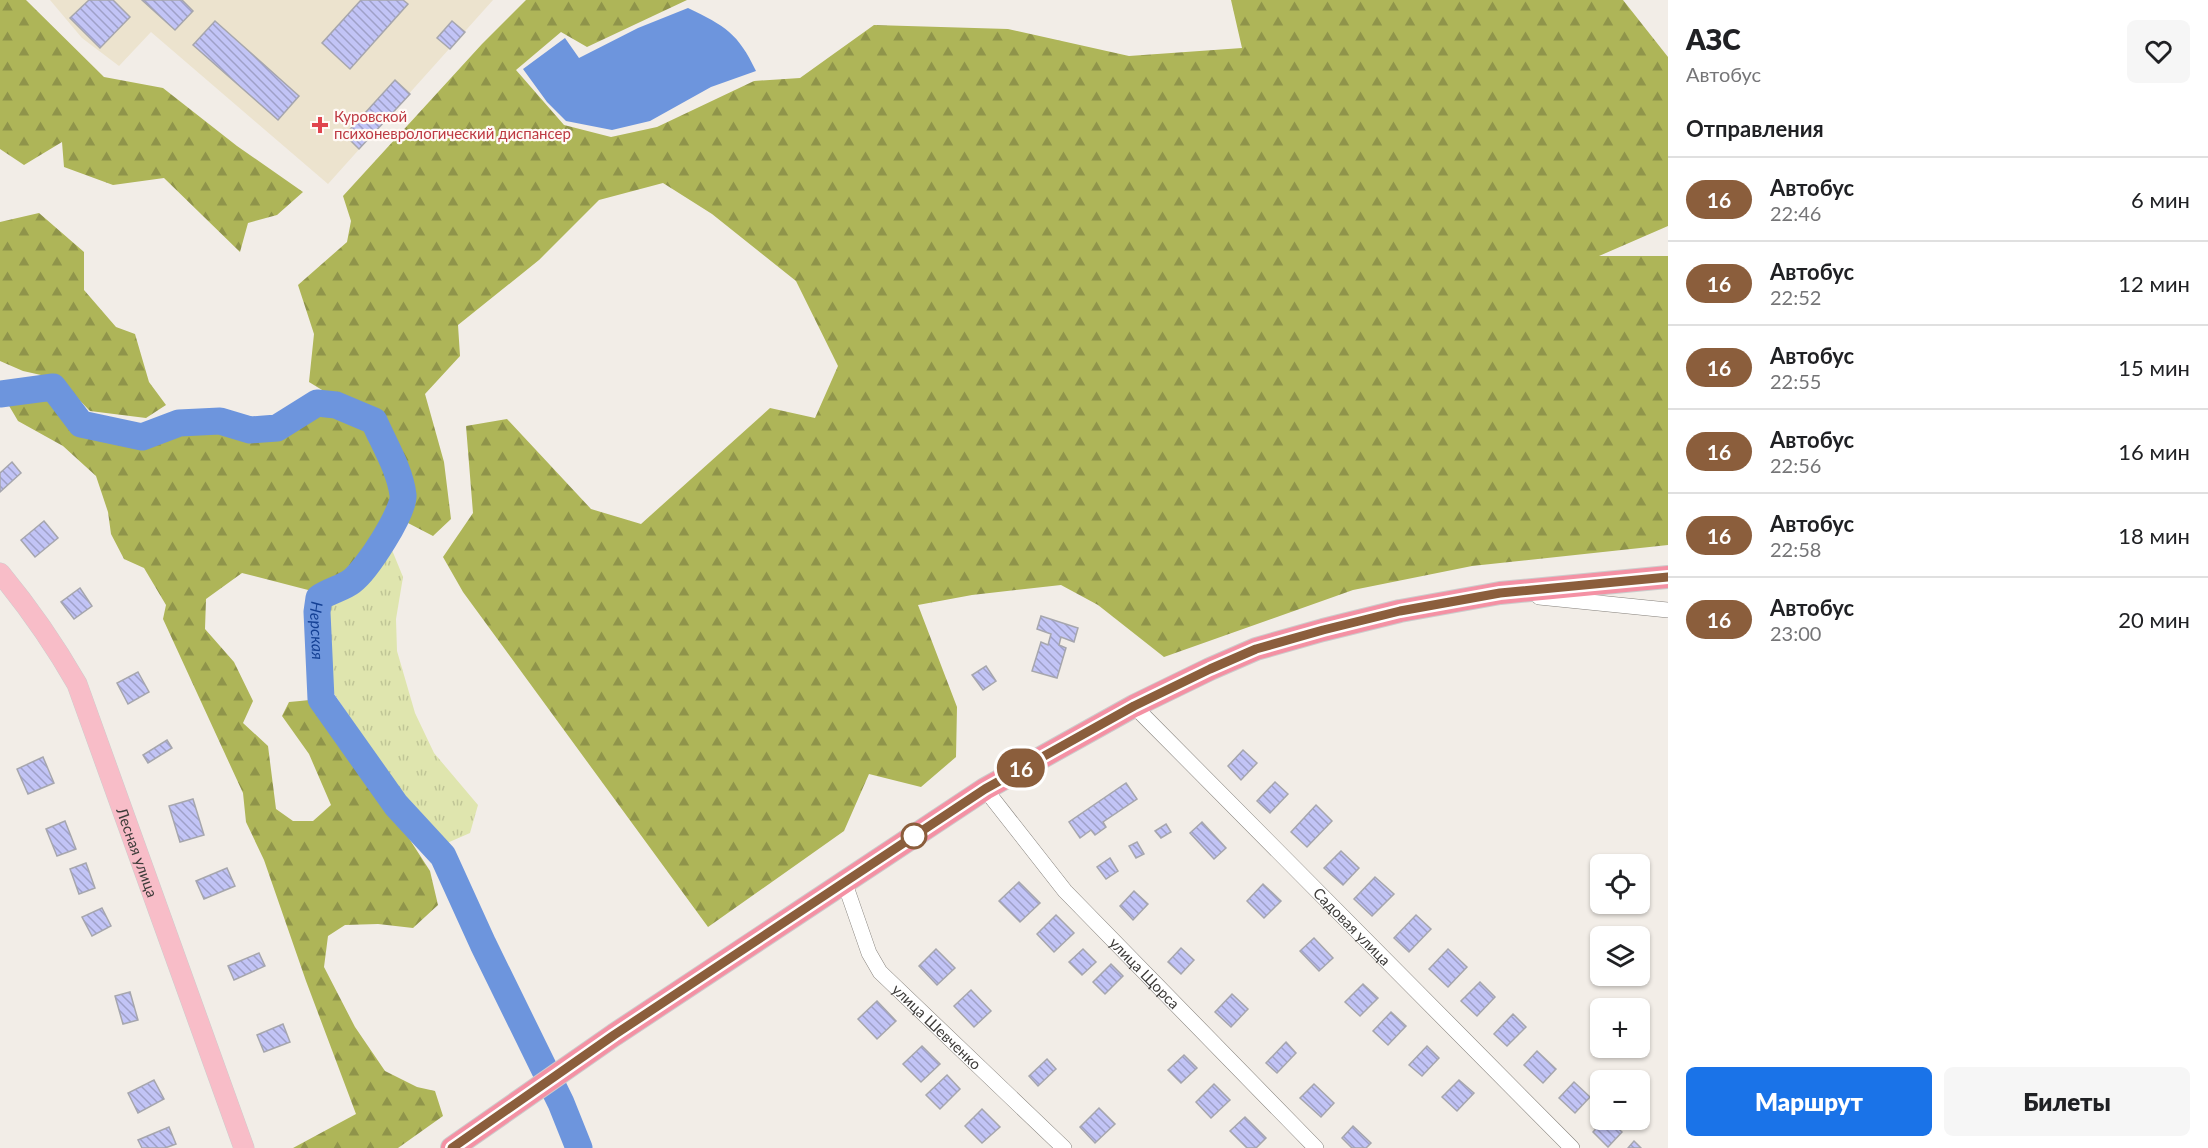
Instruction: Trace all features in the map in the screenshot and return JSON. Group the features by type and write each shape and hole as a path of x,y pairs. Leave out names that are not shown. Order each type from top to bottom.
{"highway":[{"path":"452,1148 614,1035 985,789 1134,706 1210,669 1256,649 1389,614 1500,593 1668,577"}],"main road":[{"name":"Лесная улица","path":"0,573 56,647 77,684 244,1148"}],"street":[{"path":"1500,593 1668,610"},
{"name":"Садовая улица","path":"1134,706 1572,1148"},
{"name":"улица Щорса","path":"985,789 1065,891 1316,1148"},
{"name":"улица Шевченко","path":"844,881 869,953 880,972 1064,1148"}],"shaded area":[{"name":"Куровской психоневрологический диспансер","path":"50,0 493,0 328,184 151,32 119,66 82,38"}],"green space":[{"path":"0,0 26,0 104,77 163,88 237,146 303,192 277,215 248,223 240,252 164,178 113,185 64,167 62,142 24,165 0,149"},
{"path":"526,0 687,0 587,47 561,32 516,70 564,125 611,137 657,127 754,81 800,78 874,25 1008,29 1129,56 1242,48 1231,0 1623,0 1668,57 1668,226 1599,256 1668,256 1668,545 1472,566 1353,590 1164,657 1098,605 1061,585 972,595 918,605 957,707 956,757 921,787 869,774 844,831 708,927 463,592 443,557 473,513 466,426 507,419 591,509 641,524 770,408 815,418 838,366 796,281 712,214 663,183 599,200 539,260 458,325 460,356 425,394 444,462 451,519 433,536 408,523 409,494 376,410 327,393 309,382 314,334 298,285 347,242 351,221 343,196 482,44"},
{"path":"39,213 84,252 84,290 116,327 135,334 149,382 166,405 146,418 90,411 59,379 23,371 0,361 0,222"},
{"path":"34,397 51,399 77,431 141,445 181,429 217,430 246,440 269,437 300,426 321,411 368,429 396,496 370,545 343,572 312,591 242,573 206,599 205,629 234,662 253,701 243,723 268,746 276,809 293,821 313,821 331,805 309,754 282,716 289,702 311,700 392,812 430,871 438,905 413,928 378,924 345,925 328,936 324,967 355,1027 385,1071 417,1087 435,1091 443,1116 398,1148 293,1148 356,1114 264,860 246,822 243,793 163,619 166,605 144,568 124,559 111,534 108,512 96,476 63,446 18,421 8,404"},
{"path":"392,550 403,577 396,619 397,651 415,713 434,753 478,805 470,833 447,843 409,806 333,692 325,617 329,600 354,592"}],"water":[{"path":"688,8 729,32 743,48 756,71 711,87 650,121 612,130 566,121 547,102 523,69 565,38 579,58 638,28"}],"building":[{"path":"89,0 113,0 130,17 100,48 70,18"},
{"path":"142,0 182,0 193,11 175,30"},
{"path":"361,0 403,0 408,4 350,69 322,43"},
{"path":"215,21 299,96 278,120 193,45"},
{"path":"452,21 465,32 450,49 437,38"},
{"path":"395,80 410,94 359,149 345,135"},
{"path":"12,462 21,473 0,492 0,473"},
{"path":"44,521 58,538 35,557 21,540"},
{"path":"80,588 92,606 74,619 61,602"},
{"path":"1041,616 1078,628 1074,642 1061,637 1059,645 1066,648 1057,678 1032,671 1041,642 1048,645 1051,634 1037,629"},
{"path":"986,666 996,681 983,690 972,675"},
{"path":"138,672 149,692 128,704 117,683"},
{"path":"167,740 172,748 148,763 143,755"},
{"path":"1243,750 1257,763 1241,780 1228,766"},
{"path":"43,757 54,783 28,794 17,769"},
{"path":"1275,782 1288,794 1270,813 1257,801"},
{"path":"1126,783 1137,799 1103,822 1106,827 1095,835 1091,830 1080,838 1069,822"},
{"path":"193,799 204,835 180,842 169,806"},
{"path":"1316,805 1332,821 1307,847 1291,832"},
{"path":"65,821 76,849 57,856 46,829"},
{"path":"1202,822 1226,848 1214,859 1190,833"},
{"path":"1166,824 1171,832 1161,838 1155,831"},
{"path":"1137,842 1144,854 1136,858 1129,846"},
{"path":"1341,851 1359,868 1343,885 1324,868"},
{"path":"1110,858 1118,871 1106,879 1097,867"},
{"path":"86,863 95,888 79,894 70,869"},
{"path":"227,868 235,886 204,899 196,881"},
{"path":"1375,877 1394,894 1372,916 1354,899"},
{"path":"1019,882 1040,903 1020,922 999,901"},
{"path":"1263,884 1281,901 1264,918 1247,901"},
{"path":"1134,891 1148,904 1133,920 1120,906"},
{"path":"102,908 111,926 92,936 82,917"},
{"path":"1056,915 1074,933 1054,952 1037,934"},
{"path":"1416,915 1431,929 1409,952 1394,938"},
{"path":"1314,938 1333,958 1319,971 1300,951"},
{"path":"1181,948 1194,960 1181,974 1168,962"},
{"path":"936,949 955,968 937,985 919,966"},
{"path":"1083,949 1096,962 1082,975 1069,962"},
{"path":"1448,949 1467,967 1448,987 1429,969"},
{"path":"259,953 265,966 234,980 228,966"},
{"path":"1111,964 1123,976 1105,994 1093,982"},
{"path":"1480,982 1495,997 1477,1016 1461,1001"},
{"path":"1363,984 1378,998 1360,1016 1345,1002"},
{"path":"971,990 991,1011 974,1027 954,1006"},
{"path":"130,992 138,1020 123,1024 115,996"},
{"path":"1232,994 1248,1009 1231,1027 1215,1012"},
{"path":"877,1001 896,1021 877,1039 858,1019"},
{"path":"1391,1012 1406,1026 1388,1045 1373,1031"},
{"path":"1513,1014 1526,1027 1507,1046 1494,1034"},
{"path":"283,1024 290,1042 264,1052 257,1035"},
{"path":"1286,1042 1296,1053 1277,1073 1266,1063"},
{"path":"922,1046 940,1064 921,1082 903,1064"},
{"path":"1427,1046 1439,1058 1422,1076 1409,1065"},
{"path":"1537,1051 1556,1069 1543,1083 1524,1065"},
{"path":"1184,1055 1197,1068 1181,1083 1168,1070"},
{"path":"1047,1059 1056,1069 1038,1086 1029,1076"},
{"path":"947,1075 960,1089 940,1109 926,1095"},
{"path":"154,1080 164,1099 138,1113 128,1093"},
{"path":"1459,1080 1474,1093 1457,1111 1442,1097"},
{"path":"1574,1082 1590,1097 1575,1113 1559,1098"},
{"path":"1214,1084 1230,1100 1211,1118 1196,1102"},
{"path":"1314,1084 1334,1103 1321,1117 1300,1098"},
{"path":"1099,1108 1115,1124 1095,1143 1080,1127"},
{"path":"982,1109 1000,1127 982,1143 965,1126"},
{"path":"1245,1117 1266,1138 1256,1148 1247,1148 1230,1131"},
{"path":"1353,1126 1371,1143 1366,1148 1352,1148 1342,1138"},
{"path":"169,1127 176,1144 165,1148 142,1148 138,1140"},
{"path":"1595,1130 1620,1130 1622,1132 1608,1147 1593,1132"},
{"path":"1634,1141 1641,1148 1628,1148"}],"waterway":[{"name":"Нерская","path":"0,394 53,387 81,424 142,437 179,423 220,421 250,430 277,428 317,403 336,405 374,421 399,476 403,495 402,503 384,540 366,566 348,583 319,598 317,612 321,699 396,805 443,856 483,944 561,1103 579,1148"}],"bus line":[{"name":"16","path":"452,1148 614,1035 985,789 1134,706 1210,669 1256,649 1400,611 1500,593 1668,577"}],"place":[{"name":"Куровской психоневрологический диспансер","path":"320,125"}]}
